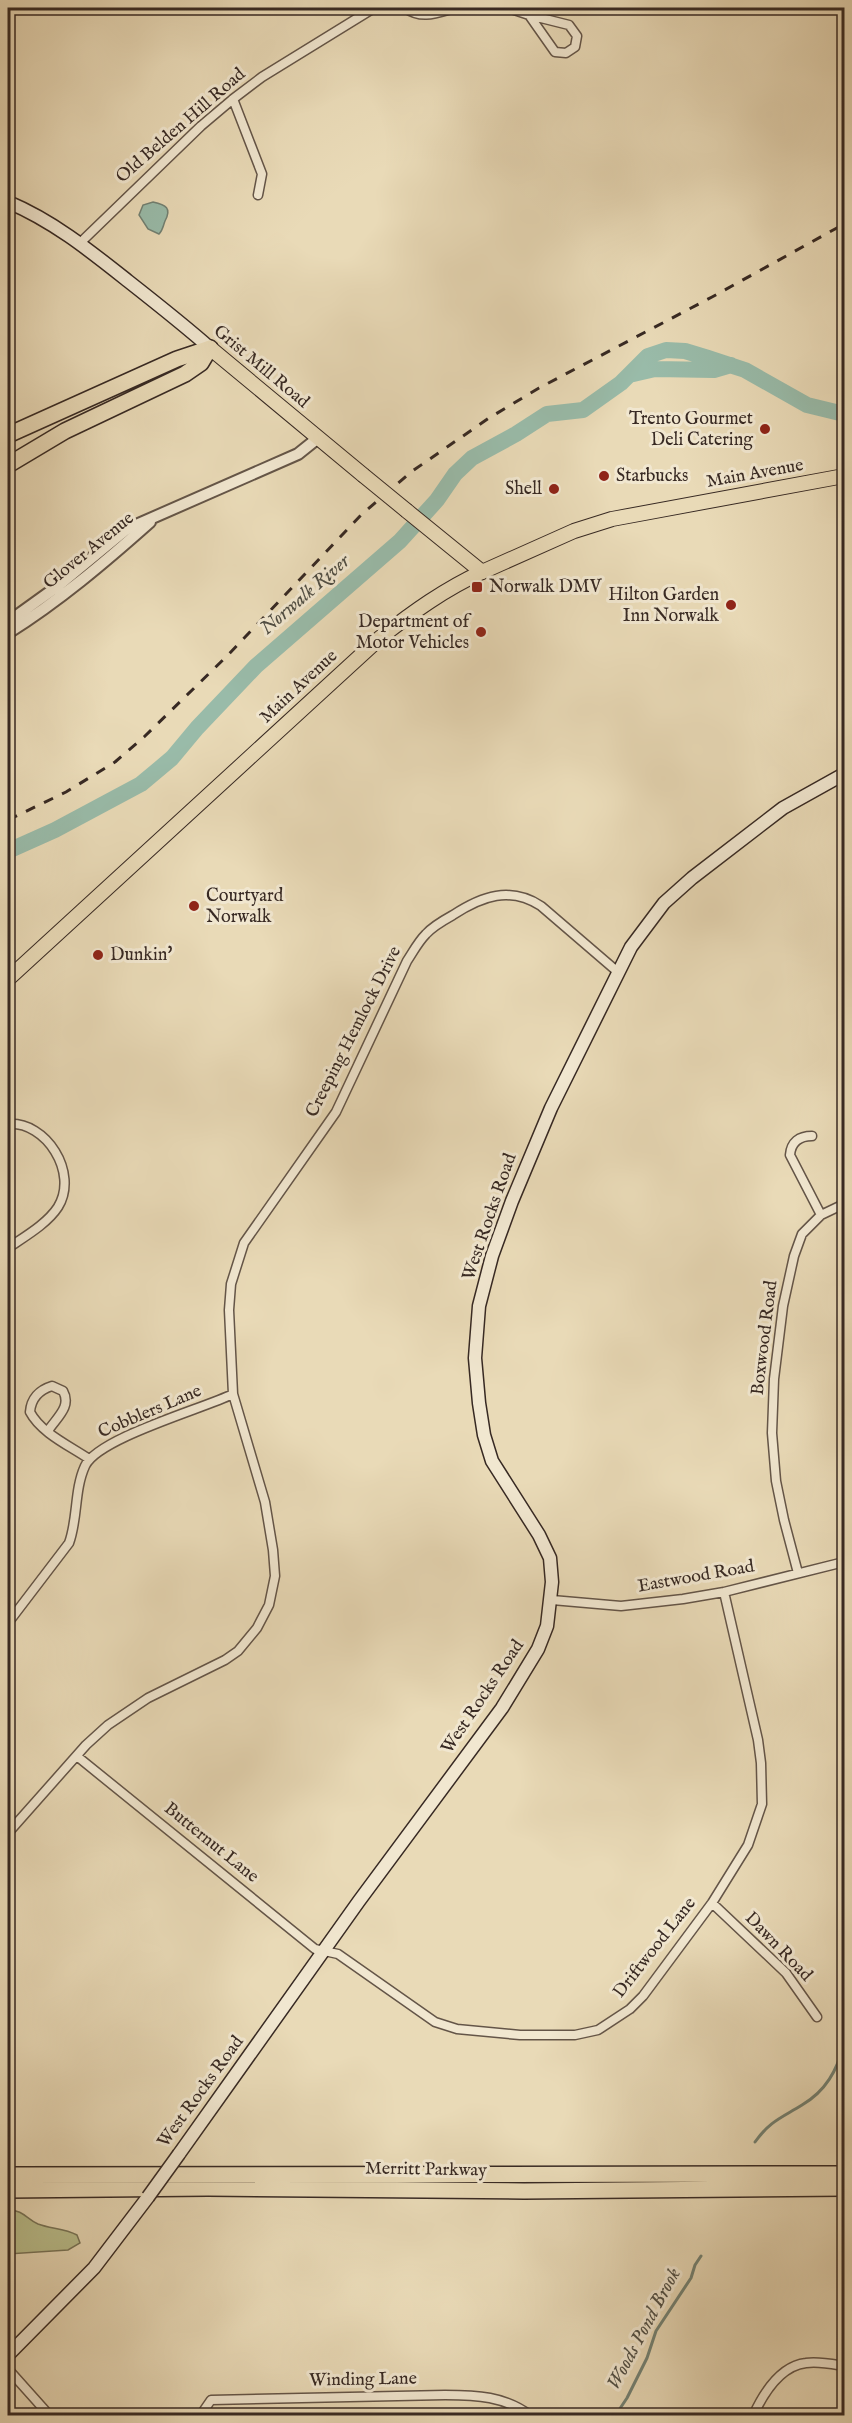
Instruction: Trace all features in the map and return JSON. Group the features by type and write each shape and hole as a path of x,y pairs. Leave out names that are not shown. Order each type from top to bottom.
{"highway":[{"path":"8,435 177,359 210,348"},
{"path":"8,465 65,431 185,374 201,363 210,348"},
{"name":"Merritt Parkway","path":"8,2175 844,2174"},
{"name":"Merritt Parkway","path":"8,2190 208,2188 524,2191 844,2188"}],"main road":[{"name":"Grist Mill Road","path":"8,202 43,219 80,243 180,321 482,572"},
{"name":"Main Avenue","path":"8,979 381,637 426,604 482,572 574,531 612,519 844,476"},
{"name":"West Rocks Road","path":"8,2355 94,2268 148,2197 359,1901 489,1725 542,1641 552,1600 552,1570 546,1548 492,1461 484,1436 478,1403 475,1358 479,1306 492,1256 551,1108 631,947 652,917 692,878 793,800 844,774"}],"street":[{"path":"8,12 20,8"},
{"name":"Old Belden Hill Road","path":"80,243 201,126 233,99 262,77 374,8"},
{"path":"405,8 417,14 430,16 455,8"},
{"path":"508,8 569,25 577,36 575,47 566,53 550,49 529,15"},
{"path":"233,99 261,174 258,195"},
{"name":"Glover Avenue","path":"8,622 72,575 127,529 298,454 318,438"},
{"name":"Glover Avenue","path":"8,633 45,608 114,554 160,513"},
{"name":"Creeping Hemlock Drive","path":"8,1833 78,1757 86,1745 108,1725 140,1704 238,1651 257,1628 269,1605 275,1576 270,1527 233,1394 229,1310 231,1284 240,1252 249,1235 336,1112 407,961 428,932 473,902 491,897 517,895 528,898 541,906 619,973"},
{"path":"8,1124 25,1125 45,1138 58,1158 64,1183 62,1197 57,1208 33,1230 8,1248"},
{"path":"812,1136 795,1140 791,1146 790,1155 821,1215 844,1204"},
{"name":"Boxwood Road","path":"798,1573 776,1481 772,1433 774,1379 783,1306 794,1256 802,1234 821,1215"},
{"path":"48,1431 65,1408 66,1403 63,1391 52,1386 45,1388 36,1396 31,1407 34,1419 48,1431 89,1459"},
{"name":"Cobblers Lane","path":"8,1623 69,1544 73,1533 80,1477 89,1459 111,1445 143,1430 233,1394"},
{"name":"Eastwood Road","path":"552,1600 621,1606 683,1599 724,1592 844,1562"},
{"name":"Driftwood Lane","path":"325,1950 338,1954 435,2022 457,2029 520,2035 574,2035 598,2030 630,2009 643,1996 712,1903 748,1845 762,1804 758,1740 724,1592"},
{"name":"Butternut Lane","path":"78,1757 315,1949 325,1950"},
{"name":"Dawn Road","path":"712,1903 786,1973 818,2017"},
{"path":"753,2415 770,2387 789,2369 806,2363 844,2366"},
{"path":"8,2369 50,2415"},
{"name":"Winding Lane","path":"200,2415 211,2400 463,2395 506,2401 531,2415"}],"green space":[{"path":"8,2210 21,2213 38,2224 77,2235 80,2243 68,2250 8,2254"}],"shaded area":[{"path":"153,202 168,210 159,234 148,229 139,215 143,205"}],"waterway":[{"name":"Norwalk River","path":"8,851 55,830 141,784 172,758 256,666 400,541 437,500 455,474 472,458 547,414 583,410 621,383 648,356 666,350 685,351 745,370 807,405 844,414"},
{"name":"Norwalk River","path":"629,375 655,369 714,370 731,365"},
{"name":"Woods Pond Brook","path":"755,2142 771,2124 818,2093 834,2071 844,2045"},
{"name":"Woods Pond Brook","path":"615,2416 627,2398 647,2358 656,2331 691,2278 701,2256"}],"railway":[{"path":"8,820 66,792 115,762 144,737 227,656 361,515 411,472 489,418 539,388 844,224"}],"place":[{"name":"Trento Gourmet Deli Catering","path":"765,429"},
{"name":"Starbucks","path":"604,476"},
{"name":"Shell","path":"554,489"},
{"name":"Norwalk DMV","path":"477,587"},
{"name":"Hilton Garden Inn Norwalk","path":"731,605"},
{"name":"Department of Motor Vehicles","path":"481,632"},
{"name":"Courtyard Norwalk","path":"194,906"},
{"name":"Dunkin'","path":"98,955"}]}
